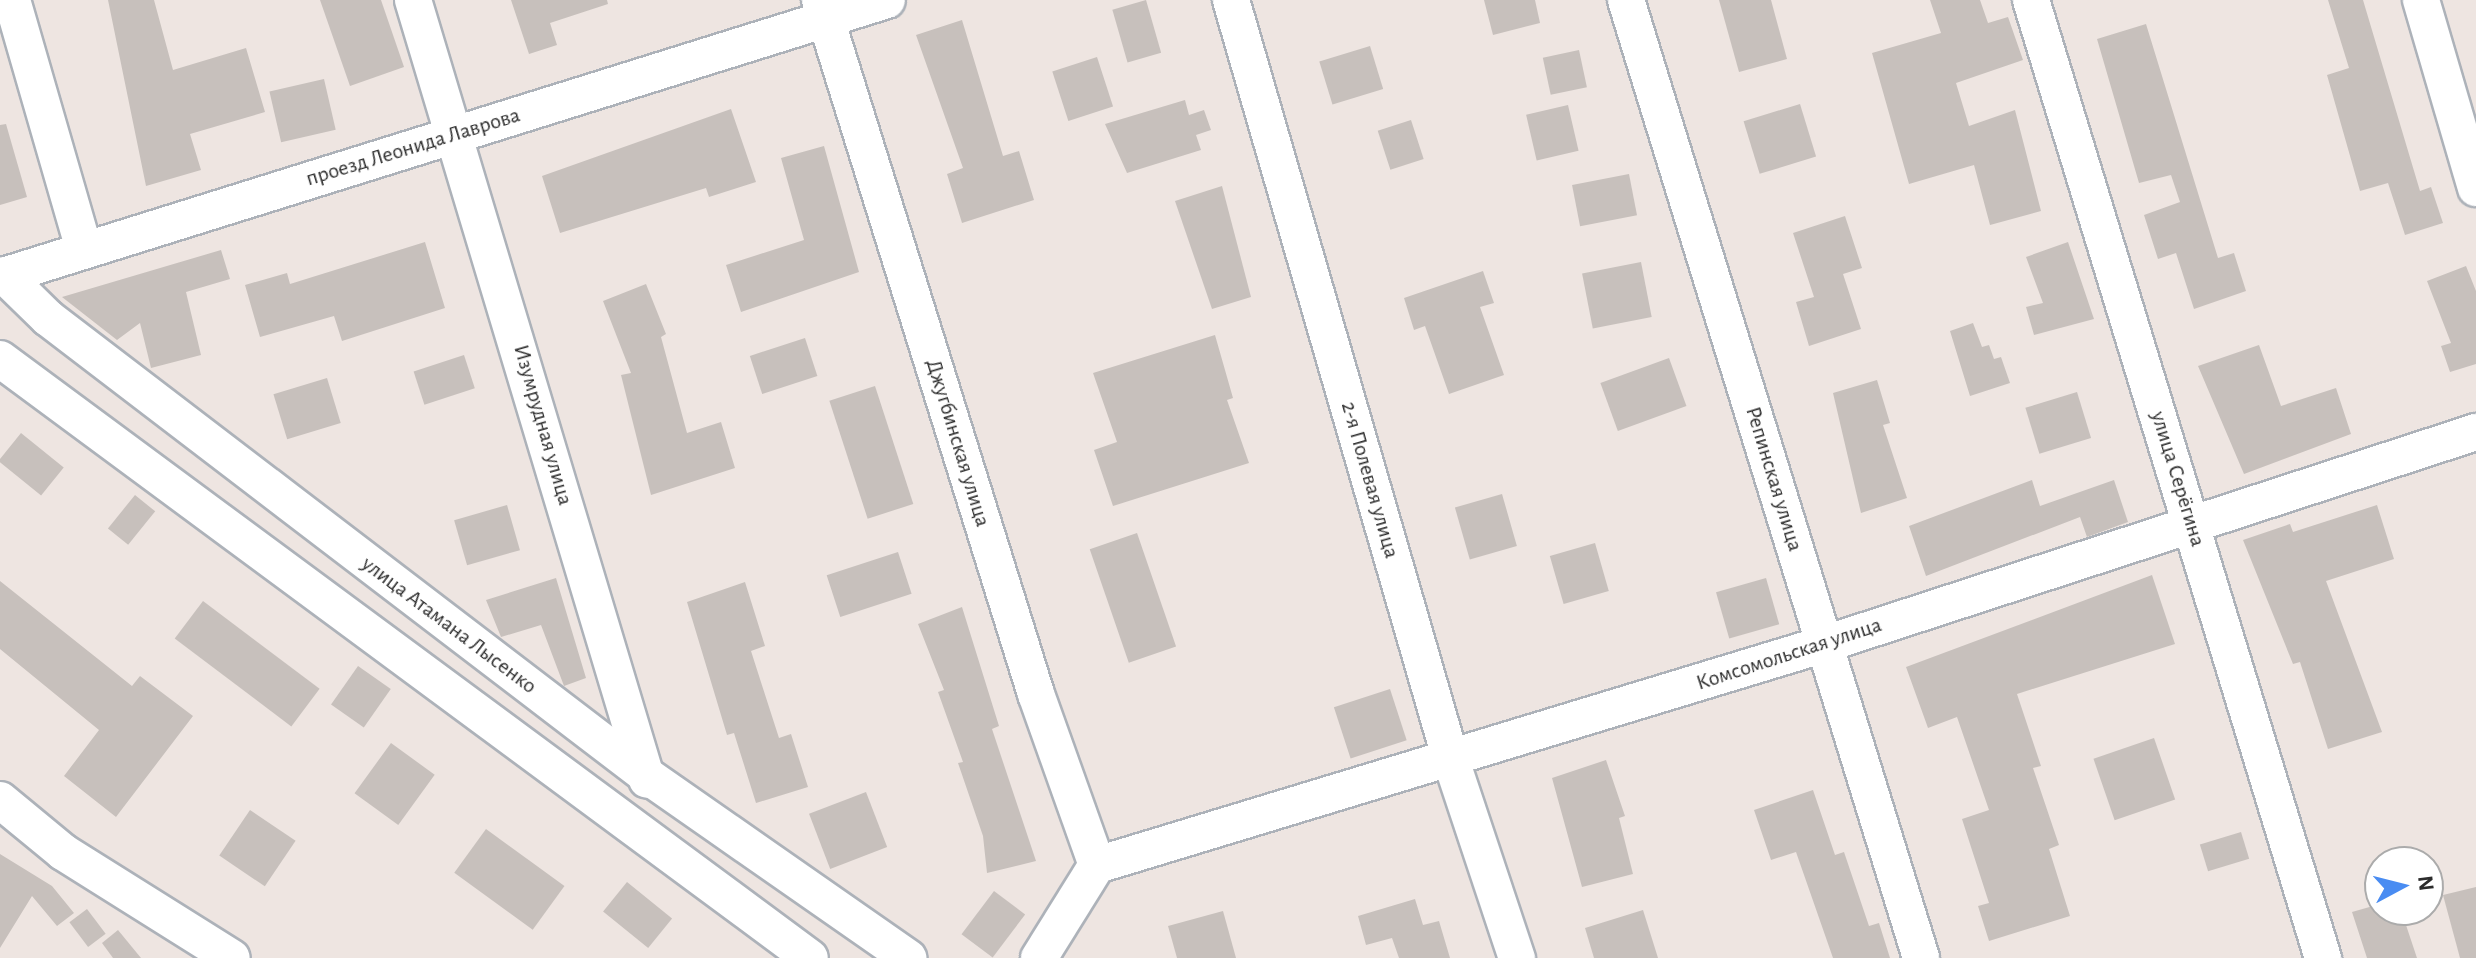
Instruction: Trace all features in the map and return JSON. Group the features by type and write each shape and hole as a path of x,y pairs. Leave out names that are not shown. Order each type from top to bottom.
{"street":[{"path":"12,0 84,250"},
{"name":"Изумрудная улица","path":"413,0 458,133 667,852"},
{"name":"проезд Леонида Лаврова","path":"2,276 458,133 823,9 887,0"},
{"name":"2-я Полевая улица","path":"1231,0 1451,760 1517,958"},
{"name":"Репинская улица","path":"1626,0 1921,958"},
{"name":"улица Серёгина","path":"2031,0 2323,958"},
{"path":"2421,0 2476,188"},
{"name":"Джугбинская улица","path":"823,9 1036,694 1097,865"},
{"name":"улица Атамана Лысенко","path":"2,276 48,318 646,775 908,958"},
{"path":"0,359 810,958"},
{"name":"Комсомольская улица","path":"1097,865 1825,644 2476,432"},
{"path":"0,800 63,852 232,958"},
{"path":"1039,958 1097,865"}],"building":[{"path":"108,0 154,0 173,70 246,48 265,112 190,134 201,170 146,186"},
{"path":"320,0 381,0 404,67 350,86"},
{"path":"511,0 607,0 608,4 550,23 557,45 529,54"},
{"path":"1146,0 1161,53 1128,63 1112,10"},
{"path":"1484,0 1535,0 1540,23 1493,35"},
{"path":"1719,0 1771,0 1787,59 1739,72"},
{"path":"1930,0 1980,0 1988,23 2008,17 2023,60 1956,83 1969,126 2015,110 2041,211 1990,225 1974,165 1909,184 1872,53 1941,33"},
{"path":"2328,0 2363,0 2420,191 2431,187 2443,223 2405,235 2388,183 2360,191 2327,75 2349,68"},
{"path":"962,20 1003,156 1019,151 1034,200 962,223 947,174 963,168 916,35"},
{"path":"2146,24 2218,258 2234,253 2246,291 2194,309 2176,253 2158,259 2144,215 2180,202 2171,175 2139,183 2097,39"},
{"path":"1370,46 1383,89 1332,105 1319,61"},
{"path":"1579,50 1587,87 1551,95 1543,58"},
{"path":"1097,57 1113,106 1068,121 1052,72"},
{"path":"324,79 336,130 281,142 269,92"},
{"path":"1185,100 1189,115 1204,110 1211,130 1196,135 1201,150 1127,173 1105,124"},
{"path":"1800,104 1816,157 1760,174 1744,121"},
{"path":"1568,105 1579,151 1537,160 1526,115"},
{"path":"731,109 756,182 709,197 706,188 560,233 542,176"},
{"path":"1411,120 1424,159 1390,170 1378,131"},
{"path":"6,124 27,197 0,205 0,125"},
{"path":"824,146 859,272 741,312 726,265 804,240 781,158"},
{"path":"1629,174 1637,215 1580,226 1572,185"},
{"path":"1222,186 1251,297 1212,309 1175,201"},
{"path":"1845,216 1862,268 1843,274 1861,329 1809,346 1796,302 1814,297 1793,233"},
{"path":"425,242 445,308 342,341 334,316 260,337 245,285 287,273 290,284"},
{"path":"2068,242 2094,319 2034,335 2026,307 2043,303 2026,257"},
{"path":"221,250 230,279 186,292 201,355 151,368 140,323 117,340 62,297"},
{"path":"1641,262 1652,317 1593,328 1582,273"},
{"path":"2466,266 2476,291 2476,364 2450,372 2441,346 2451,343 2427,281"},
{"path":"1483,271 1494,303 1480,307 1504,375 1449,394 1425,326 1414,330 1404,298"},
{"path":"646,284 666,334 661,337 687,433 721,422 735,468 651,495 621,375 631,373 603,301"},
{"path":"1973,323 1982,347 1989,345 1994,359 2001,357 2010,383 1970,396 1950,331"},
{"path":"1215,335 1233,398 1227,400 1249,463 1113,506 1094,450 1117,442 1093,373"},
{"path":"805,338 817,376 762,394 750,356"},
{"path":"2259,345 2281,406 2336,388 2351,434 2244,474 2198,366"},
{"path":"464,355 475,388 424,405 414,371"},
{"path":"1669,358 1686,406 1618,431 1600,383"},
{"path":"327,378 341,423 287,439 273,394"},
{"path":"1877,380 1890,423 1883,425 1907,498 1861,513 1833,393"},
{"path":"875,386 913,504 868,519 829,401"},
{"path":"2077,392 2091,438 2039,454 2025,408"},
{"path":"21,433 64,468 41,496 0,462"},
{"path":"2032,480 2040,506 2114,480 2128,522 2087,537 2080,517 1926,576 1909,526"},
{"path":"1502,494 1517,546 1470,559 1455,508"},
{"path":"135,495 155,511 128,545 108,528"},
{"path":"507,505 520,550 467,565 454,520"},
{"path":"2377,505 2394,559 2326,581 2382,732 2328,749 2300,662 2293,664 2243,540 2290,524 2293,532"},
{"path":"1137,533 1176,646 1129,663 1090,549"},
{"path":"1595,543 1609,591 1564,604 1550,556"},
{"path":"898,552 912,594 840,617 827,575"},
{"path":"2152,575 2175,644 2017,694 2041,766 2033,768 2059,845 2049,849 2070,916 1989,941 1978,906 1989,903 1962,819 1989,810 1957,717 1928,728 1906,667"},
{"path":"556,578 586,678 564,686 541,625 501,637 486,600"},
{"path":"1766,578 1779,624 1729,638 1716,592"},
{"path":"0,581 132,686 140,676 193,716 116,817 64,776 99,730 0,649"},
{"path":"745,582 765,646 751,651 779,738 791,734 808,787 756,803 734,733 727,735 687,602"},
{"path":"203,601 320,689 291,726 175,639"},
{"path":"962,607 999,726 992,729 1036,861 987,873 983,836 958,763 963,762 938,692 944,690 918,624"},
{"path":"358,666 391,689 364,727 331,705"},
{"path":"1390,689 1407,740 1351,759 1334,707"},
{"path":"2154,738 2175,799 2115,820 2093,759"},
{"path":"391,743 435,775 398,825 355,793"},
{"path":"1606,760 1625,816 1619,818 1633,874 1582,887 1552,778"},
{"path":"1813,790 1835,855 1844,852 1869,926 1879,923 1890,958 1833,958 1796,852 1771,860 1754,810"},
{"path":"866,792 887,847 830,869 809,814"},
{"path":"250,810 296,841 265,886 219,856"},
{"path":"486,829 564,886 533,930 454,873"},
{"path":"2241,832 2249,859 2208,871 2200,845"},
{"path":"0,854 52,886 74,913 57,926 32,896 0,948"},
{"path":"627,882 672,919 648,948 603,912"},
{"path":"2476,887 2476,958 2460,958 2444,895"},
{"path":"994,891 1025,914 993,958 962,934"},
{"path":"1415,899 1423,925 1439,921 1450,958 1399,958 1392,938 1366,945 1358,916"},
{"path":"87,909 106,934 88,947 69,922"},
{"path":"2364,909 2364,926 2406,926 2417,958 2367,958 2352,912"},
{"path":"1643,910 1658,958 1594,958 1585,928"},
{"path":"1223,911 1236,958 1177,958 1168,926"},
{"path":"118,930 141,958 113,958 102,943"}]}
